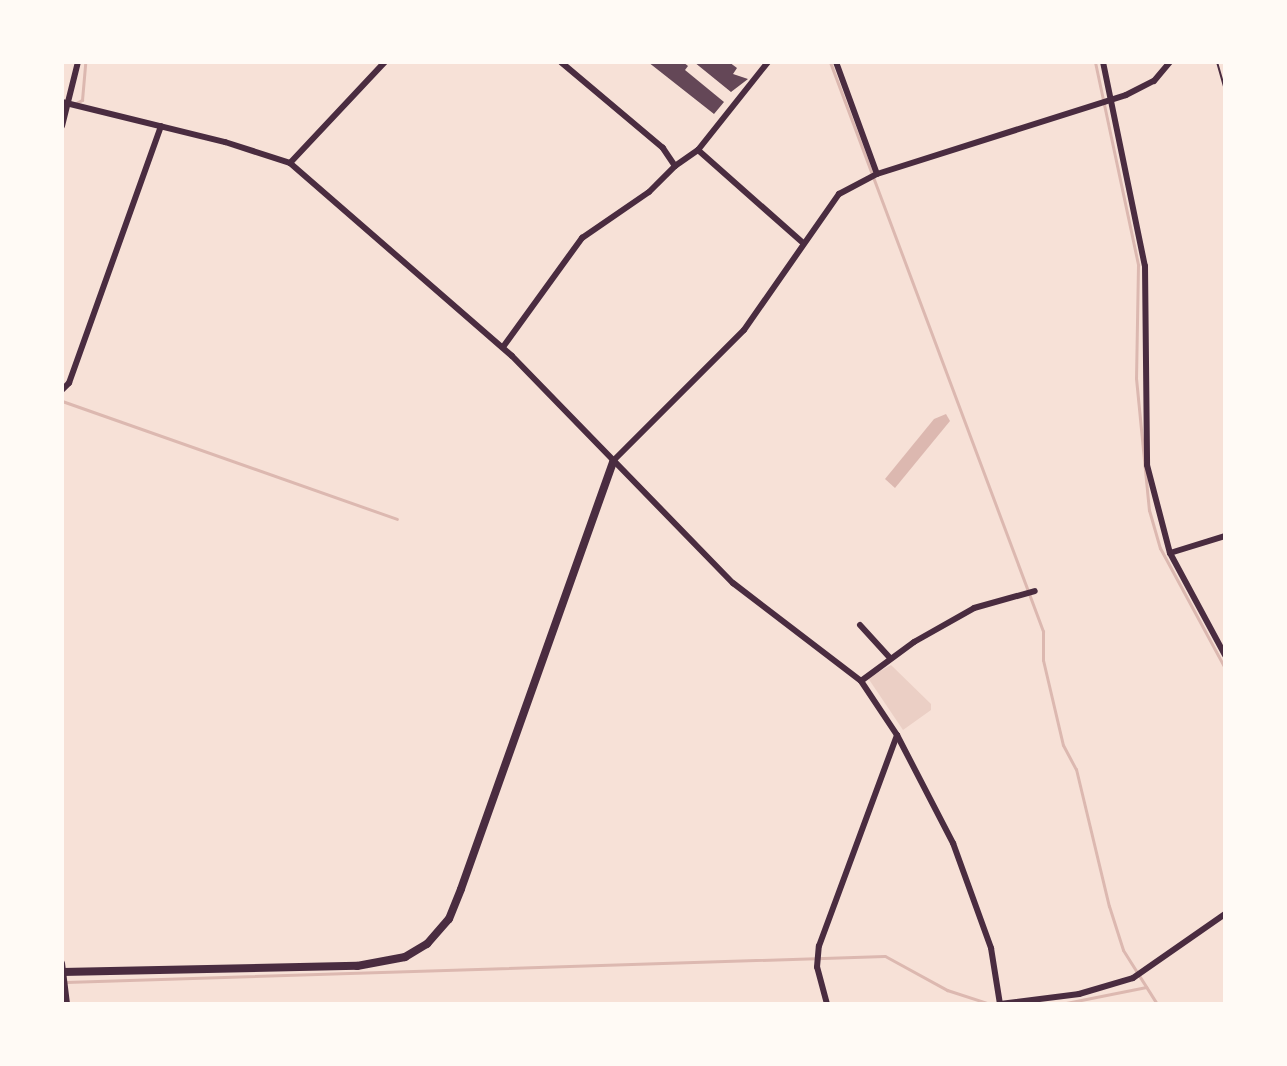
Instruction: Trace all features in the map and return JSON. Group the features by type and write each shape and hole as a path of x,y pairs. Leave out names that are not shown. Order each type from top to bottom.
{"street":[{"path":"62,126 71,104 78,62"},
{"path":"290,163 385,62"},
{"path":"561,62 663,148 675,166"},
{"path":"503,347 582,238 649,192 675,166 698,150 768,62"},
{"path":"836,62 877,174"},
{"path":"1103,62 1108,99 1145,266 1147,465 1170,553 1225,655"},
{"path":"67,1004 63,969 357,966 405,957 427,944 449,919 461,889 613,461 744,330 839,194 877,174 1108,99 1154,81 1170,62"},
{"path":"62,102 161,126 290,163 503,347 733,583 861,681 897,735 967,878 991,948 1000,1004 1079,994 1133,978 1225,914"},
{"path":"62,390 69,383 161,126"},
{"path":"698,150 803,243"},
{"path":"1170,553 1225,536"},
{"path":"861,681 890,658 974,608 1035,591"},
{"path":"860,625 890,658"},
{"path":"827,1004 817,967 819,946 897,735"}],"path":[{"path":"1217,62 1225,90"}],"shaded area":[{"path":"946,414 950,421 895,488 885,479 934,419"},
{"path":"891,665 931,704 931,710 903,730 868,678"}],"building":[{"path":"648,62 683,62 688,66 685,70 724,102 714,114"},
{"path":"694,62 729,62 737,68 733,74 748,79 731,92"}],"waterway":[{"path":"76,103 82,100 85,62"},
{"path":"830,62 1043,631 1043,660 1063,745 1076,769 1109,906 1123,950 1157,1004"},
{"path":"1095,62 1138,265 1136,378 1149,510 1160,548 1225,668"},
{"path":"62,401 397,519"},
{"path":"66,982 885,956 947,990 990,1004"},
{"path":"1061,1004 1146,987"}]}
